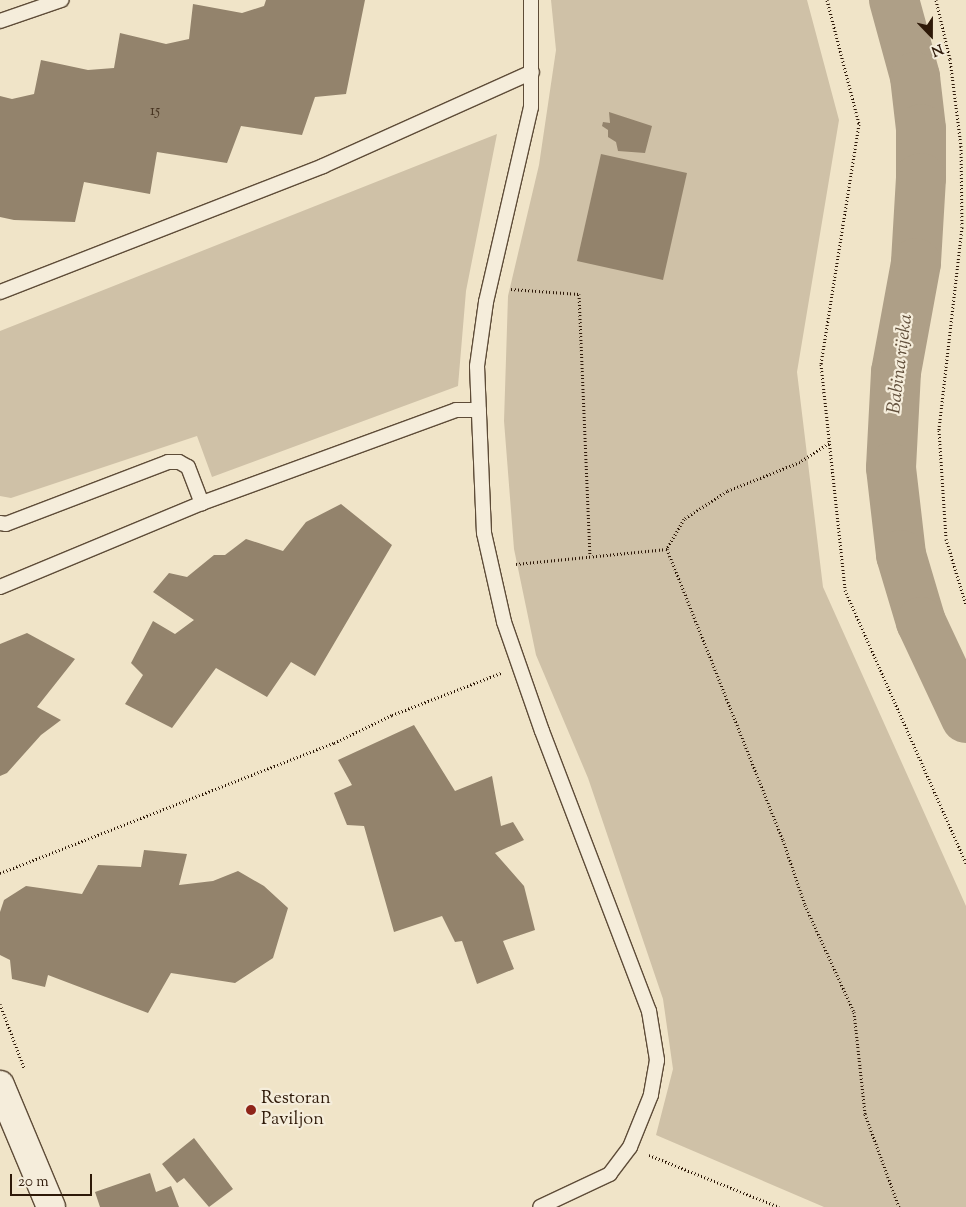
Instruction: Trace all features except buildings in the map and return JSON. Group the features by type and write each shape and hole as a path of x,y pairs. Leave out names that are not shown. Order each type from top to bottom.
{"street":[{"path":"0,1085 51,1207"}],"lane":[{"path":"0,22 61,0"},
{"path":"531,0 531,107 489,287 477,366 484,533 504,622 649,1012 657,1060 651,1095 630,1147 610,1174 540,1207"},
{"path":"0,292 323,166 532,72"},
{"path":"0,587 202,503 456,410 479,410"},
{"path":"0,523 6,524 168,462 179,462 188,467 202,503"}],"path":[{"path":"827,0 859,124 821,364 845,590 966,863"},
{"path":"936,0 950,58 961,146 962,227 939,430 946,539 966,605"},
{"path":"489,287 579,294 590,554"},
{"path":"667,549 684,519 727,491 800,462 829,443"},
{"path":"516,564 590,554 667,549"},
{"path":"667,549 783,840 805,905 854,1012 865,1114 899,1207"},
{"path":"0,873 334,743 392,715 520,666"},
{"path":"0,1004 26,1075"},
{"path":"630,1147 778,1207"}],"shaded area":[{"path":"551,0 807,0 839,120 797,372 823,587 966,906 966,1207 824,1207 656,1135 673,1069 663,999 588,778 536,655 514,549 504,421 508,296 539,165 556,50"},
{"path":"497,134 466,291 458,386 212,477 197,436 11,498 0,496 0,331"}],"waterway":[{"name":"Babina rijeka","path":"894,0 915,77 921,129 921,178 916,263 896,372 891,468 901,555 921,622 966,718"}],"place":[{"name":"Restoran Paviljon","path":"251,1110"}]}
